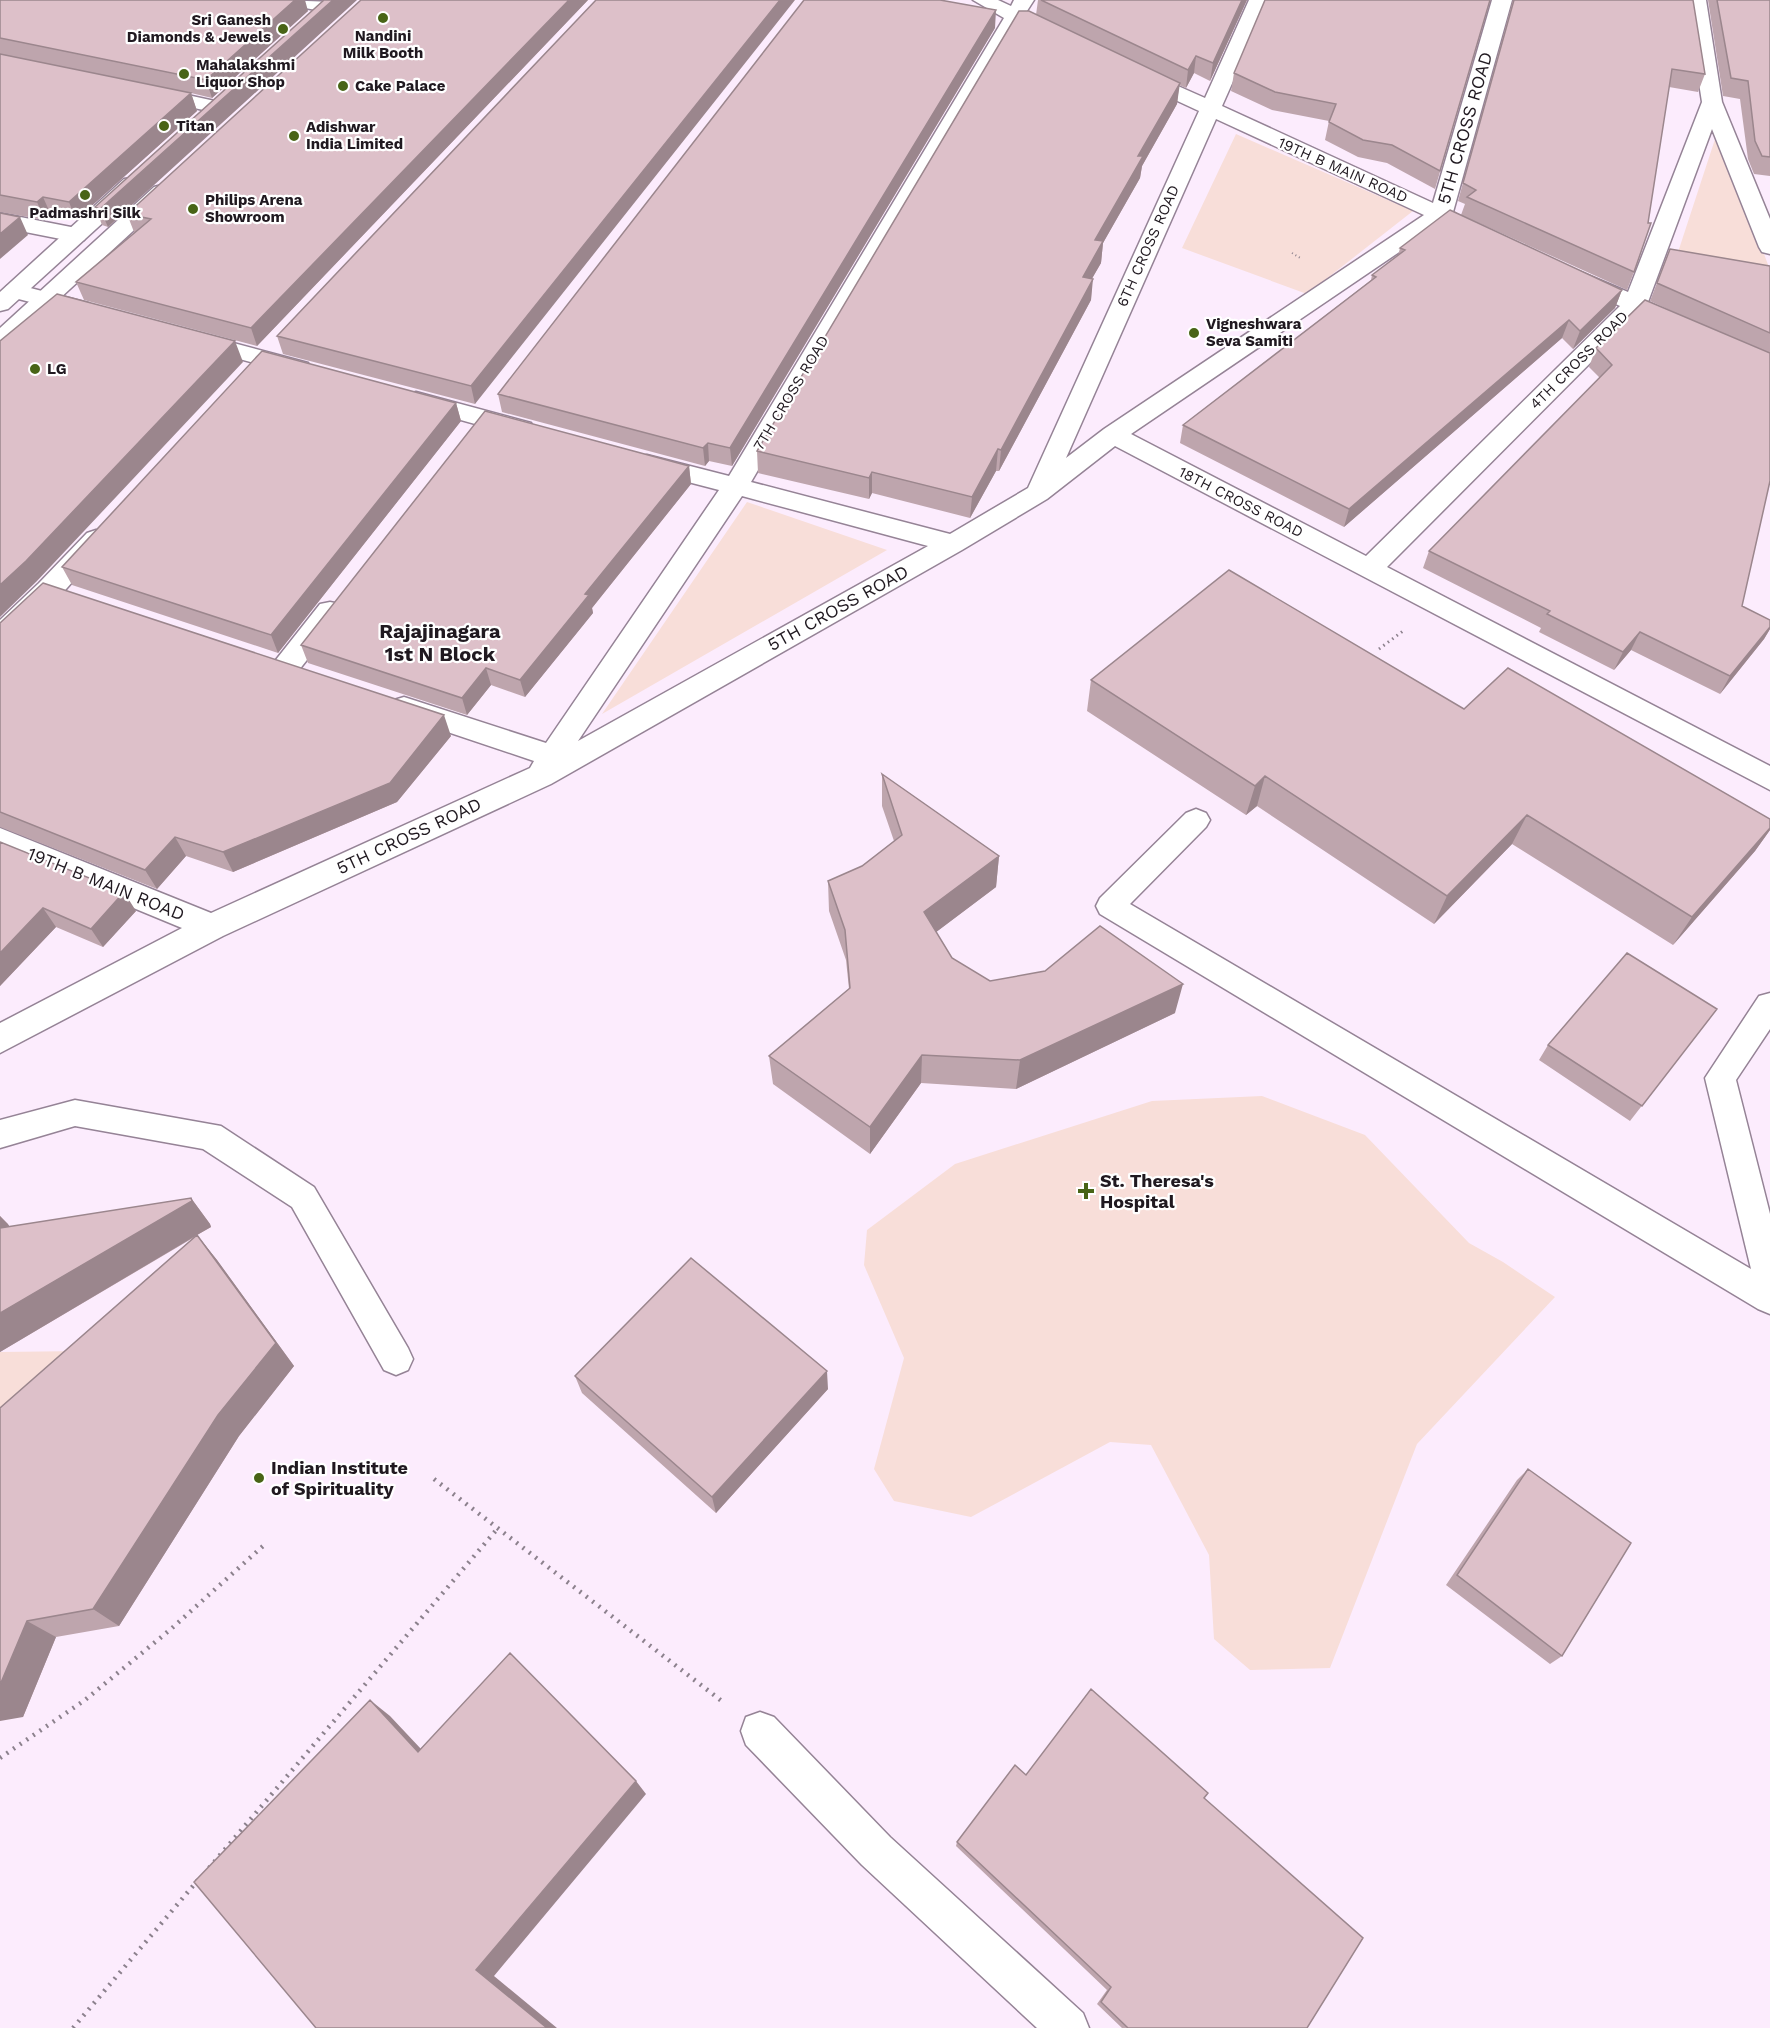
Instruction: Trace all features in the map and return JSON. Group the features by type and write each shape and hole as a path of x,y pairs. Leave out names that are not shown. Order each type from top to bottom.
{"street":[{"path":"290,0 331,3"},
{"name":"6TH CROSS ROAD","path":"1038,493 1259,0"},
{"name":"5TH CROSS ROAD","path":"0,1039 212,927 547,766 953,544 1038,493 1113,435 1441,214 1502,0"},
{"path":"1696,0 1712,102 1770,246"},
{"path":"310,22 331,3"},
{"path":"977,5 1020,8 1048,32"},
{"name":"7TH CROSS ROAD","path":"547,766 735,487 1020,8"},
{"name":"19TH B MAIN ROAD","path":"1123,69 1473,229"},
{"path":"136,90 217,107"},
{"path":"199,123 234,91"},
{"name":"4TH CROSS ROAD","path":"1370,568 1635,304 1712,102"},
{"path":"7,297 146,171"},
{"path":"0,341 181,175"},
{"path":"0,220 76,235"},
{"path":"1559,269 1697,333"},
{"path":"7,297 46,299 101,314"},
{"path":"170,333 320,374"},
{"path":"389,392 547,436"},
{"name":"18TH CROSS ROAD","path":"1113,435 1770,778"},
{"path":"625,457 953,544"},
{"path":"0,636 60,594 112,521"},
{"path":"285,668 343,594"},
{"path":"375,697 547,766"},
{"name":"19TH B MAIN ROAD","path":"0,840 212,927"}],"lane":[{"path":"1196,820 1110,906 1770,1298"},
{"path":"1770,1005 1720,1078 1770,1280"},
{"path":"0,1134 75,1113 210,1136 303,1197 396,1359"},
{"path":"760,1731 876,1851 1068,2028"}],"path":[{"path":"434,1479 760,1731"},
{"path":"73,2028 498,1528"},
{"path":"0,1758 85,1700 171,1629 263,1546"}],"shaded area":[{"path":"1718,130 1770,270 1664,295"},
{"path":"1236,134 1413,211 1307,294 1182,248"},
{"path":"747,502 887,550 602,714"},
{"path":"1262,1096 1365,1135 1469,1243 1503,1262 1555,1297 1417,1444 1330,1668 1250,1670 1214,1639 1209,1555 1151,1445 1110,1442 971,1517 894,1501 874,1469 904,1358 864,1265 867,1230 955,1164 1152,1101"},
{"path":"84,1351 0,1454 0,1352"}],"building":[{"path":"0,0 295,0 206,80 0,38"},
{"path":"324,0 333,0 100,209 95,207"},
{"path":"361,0 569,0 251,328 76,282 151,219 127,214"},
{"path":"596,0 780,0 471,386 277,336"},
{"path":"804,0 940,0 996,10 730,448 708,443 703,448 498,394"},
{"path":"1041,0 1242,0 1213,63 1196,56 1188,70"},
{"path":"1265,0 1490,0 1440,171 1392,145 1363,140 1329,122 1336,104 1275,92 1234,73"},
{"path":"1514,0 1693,0 1705,74 1672,69 1648,223 1651,223 1634,272 1467,197 1476,190 1463,183"},
{"path":"1717,0 1770,0 1770,157 1762,156 1755,141 1748,81 1731,78"},
{"path":"1019,11 1029,11 1180,83 1138,156 1143,156 1095,240 1103,241 1083,277 1093,279 1001,450 998,449 972,497 872,472 869,478 757,451"},
{"path":"0,54 191,93 69,202 43,197 37,202 0,195"},
{"path":"1450,210 1622,290 1580,331 1569,320 1349,509 1183,425 1376,277 1372,275 1405,250 1400,248"},
{"path":"0,213 20,217 0,234"},
{"path":"1670,249 1770,266 1770,333 1657,283"},
{"path":"57,294 235,341 26,561 0,585 0,341"},
{"path":"1645,300 1770,353 1770,481 1742,606 1770,620 1770,627 1730,676 1640,632 1623,652 1547,614 1550,611 1429,551 1612,365 1596,348"},
{"path":"262,351 456,403 271,635 62,567"},
{"path":"485,411 689,466 585,594 589,595 520,680 486,668 462,698 301,645"},
{"path":"1229,570 1464,709 1508,668 1770,819 1770,828 1692,917 1527,815 1447,896 1265,776 1255,786 1091,680"},
{"path":"43,583 444,715 390,783 223,852 175,837 145,870 0,812 0,623"},
{"path":"882,774 999,856 924,912 952,958 990,981 1045,971 1100,926 1183,984 1020,1060 922,1055 870,1127 769,1056 850,988 845,930 828,881 862,866 902,835"},
{"path":"0,842 124,892 91,929 43,908 0,953"},
{"path":"1627,953 1717,1009 1642,1106 1548,1045"},
{"path":"191,1198 192,1201 0,1313 0,1228"},
{"path":"197,1235 276,1343 218,1415 93,1609 27,1621 0,1685 0,1408"},
{"path":"691,1258 827,1371 712,1497 575,1376"},
{"path":"1528,1469 1631,1543 1562,1656 1457,1575"},
{"path":"510,1653 636,1781 476,1970 547,2028 316,2028 194,1882 370,1700 418,1752"},
{"path":"1091,1689 1208,1793 1204,1798 1363,1938 1307,2028 1128,2028 1101,2002 1111,1987 957,1842 1015,1765 1026,1775"}],"place":[{"name":"Nandini Milk Booth","path":"383,18"},
{"name":"Sri Ganesh Diamonds & Jewels","path":"283,29"},
{"name":"Mahalakshmi Liquor Shop","path":"184,74"},
{"name":"Cake Palace","path":"343,86"},
{"name":"Titan","path":"164,126"},
{"name":"Adishwar India Limited","path":"294,136"},
{"name":"Padmashri Silk","path":"85,195"},
{"name":"Philips Arena Showroom","path":"193,209"},
{"name":"Vigneshwara Seva Samiti","path":"1194,333"},
{"name":"LG","path":"35,369"},
{"name":"St. Theresa's Hospital","path":"1086,1191"},
{"name":"Indian Institute of Spirituality","path":"259,1478"}],"district":[{"name":"Rajajinagara 1st N Block","path":"440,642"}]}
